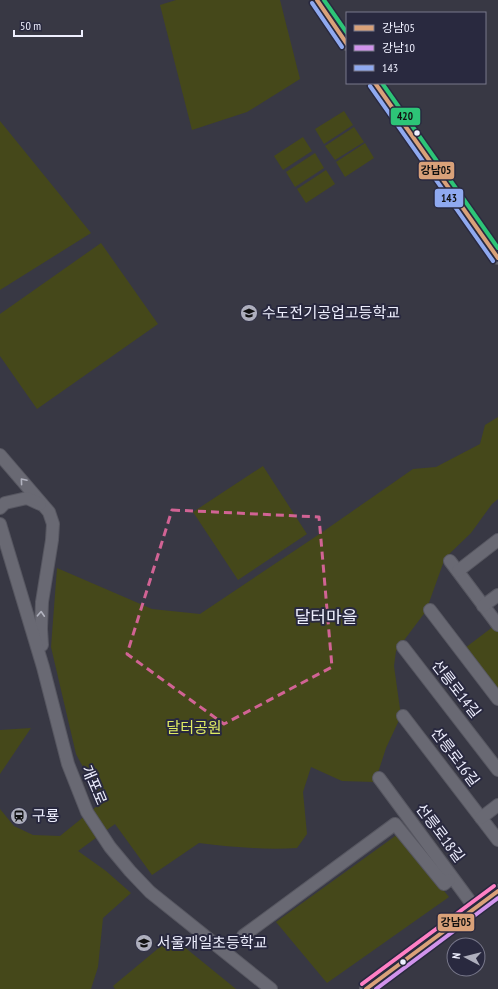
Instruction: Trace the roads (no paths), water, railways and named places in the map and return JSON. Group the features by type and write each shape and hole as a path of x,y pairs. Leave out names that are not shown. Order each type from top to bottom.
{"street":[{"path":"317,0 346,43"},
{"path":"376,84 498,258"},
{"path":"0,455 49,512 53,524 52,540 42,602 41,628 43,666"},
{"path":"0,508 5,503 27,498 43,505"},
{"name":"개포로","path":"0,524 43,666 68,764 87,812 130,872 150,892 271,989"},
{"path":"458,571 498,540"},
{"path":"450,561 498,625"},
{"path":"483,606 498,594"},
{"path":"430,610 498,698"},
{"name":"선릉로14길","path":"403,647 498,770"},
{"name":"선릉로16길","path":"403,716 498,840"},
{"name":"선릉로18길","path":"379,778 475,908"},
{"path":"481,818 498,805"},
{"path":"243,936 396,824 444,884 449,880"},
{"path":"366,989 498,891"}],"place":[{"name":"수도전기공업고등학교","path":"249,313"},
{"name":"구룡","path":"19,816"},
{"name":"서울개일초등학교","path":"144,943"}],"district":[{"name":"달터마을","path":"326,617"}],"park label":[{"name":"달터공원","path":"194,728"}]}
